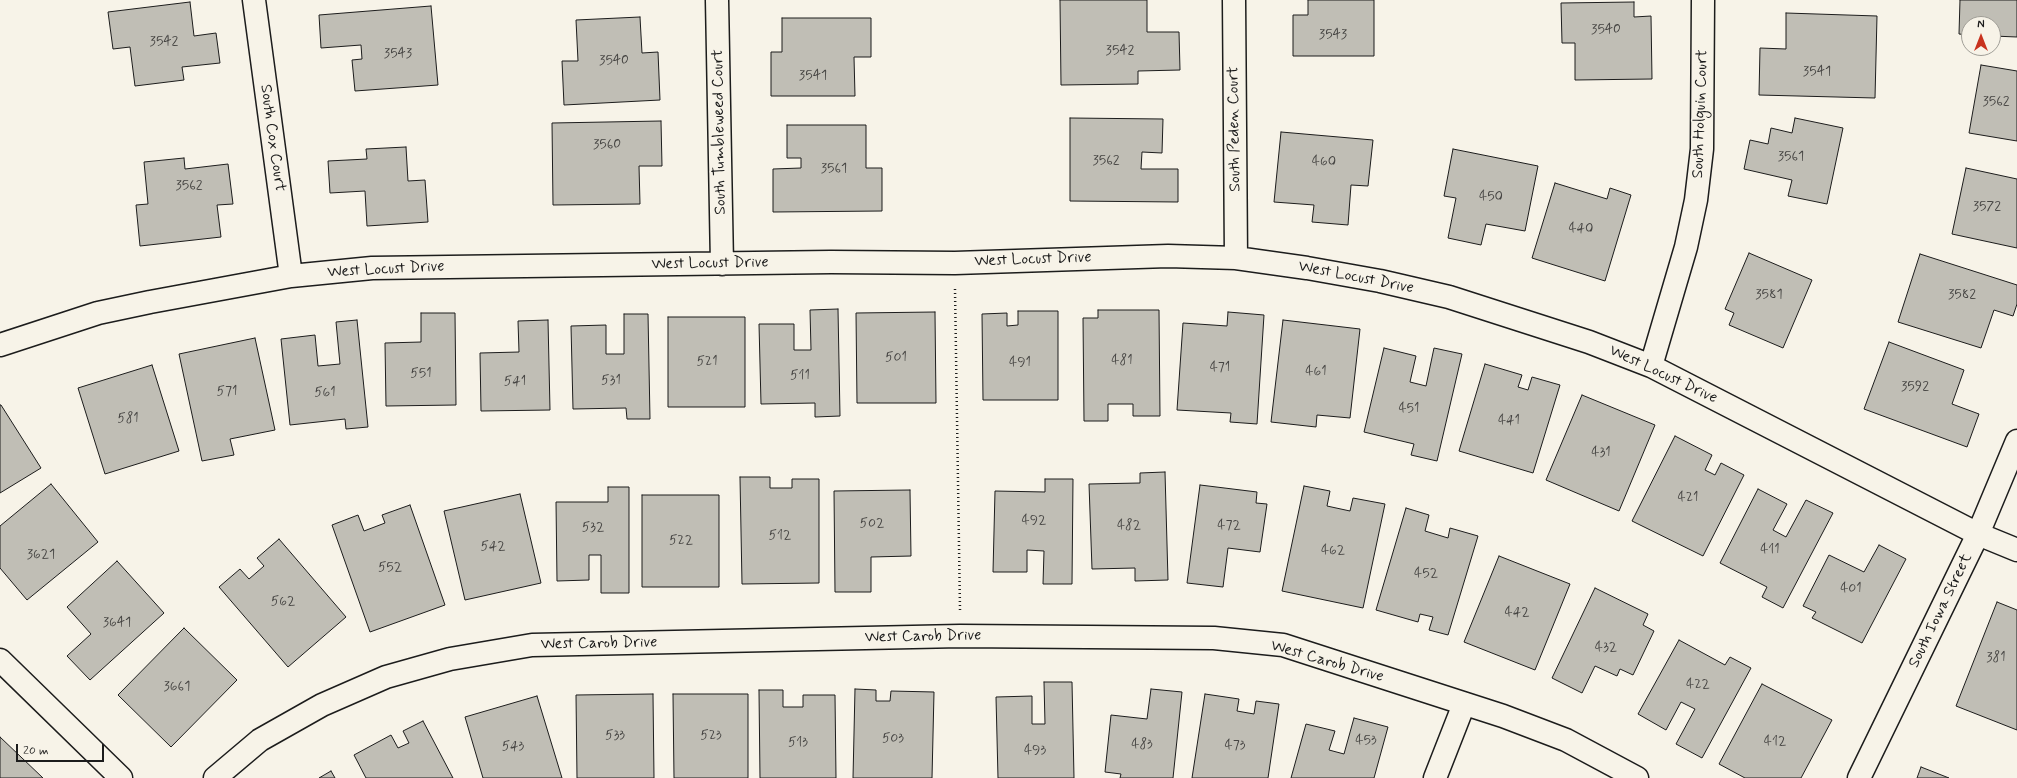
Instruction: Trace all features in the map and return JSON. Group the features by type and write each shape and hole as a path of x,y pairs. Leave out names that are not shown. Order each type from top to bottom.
{"street":[{"name":"South Cox Court","path":"254,0 291,276"},
{"name":"South Tumbleweed Court","path":"717,0 722,264"},
{"name":"South Peden Court","path":"1234,0 1236,258"},
{"name":"South Holguin Court","path":"1651,366 1686,247 1696,200 1702,149 1703,0"},
{"name":"West Locust Drive","path":"0,345 98,313 291,276 372,268 955,263 1168,256 1236,258 1321,270 1449,298 1486,308 1589,342 1651,366 1978,534 2017,550"},
{"name":"South Iowa Street","path":"1859,778 1978,534 2017,441"},
{"name":"West Carob Drive","path":"215,778 260,740 322,705 386,677 450,659 532,645 960,636 1214,638 1283,645 1504,716 1566,740 1637,778"},
{"path":"0,660 121,778"},
{"path":"1435,778 1464,704"}],"path":[{"path":"955,263 960,636"}],"building":[{"path":"1060,0 1147,0 1147,32 1179,32 1180,70 1138,71 1138,84 1061,85"},
{"path":"1308,0 1374,0 1374,56 1293,56 1293,15 1308,15"},
{"path":"1960,0 2017,0 2017,37 2001,36 2001,16 1961,16 1961,34 1959,34"},
{"path":"190,2 194,36 216,33 220,63 182,67 184,80 135,86 130,47 113,49 108,12"},
{"path":"1634,2 1634,17 1651,16 1652,79 1575,80 1575,43 1562,43 1561,3"},
{"path":"431,6 438,85 355,91 352,60 362,59 361,45 321,48 319,15"},
{"path":"1786,13 1877,16 1875,98 1759,95 1760,48 1786,49"},
{"path":"640,17 642,53 658,52 660,100 564,105 562,61 578,61 576,20"},
{"path":"782,18 871,18 871,57 854,57 855,96 771,96 771,52 782,52"},
{"path":"1981,65 2017,71 2017,141 1969,133"},
{"path":"1070,118 1163,119 1162,153 1142,152 1141,169 1178,169 1178,202 1070,201"},
{"path":"1795,118 1843,128 1827,204 1788,196 1792,180 1744,169 1750,140 1768,144 1771,128 1792,133"},
{"path":"661,121 662,166 639,166 640,204 553,205 552,123"},
{"path":"787,125 866,125 866,168 882,168 882,211 773,212 773,169 801,168 801,158 787,158"},
{"path":"1281,132 1373,140 1368,186 1351,185 1348,225 1312,222 1314,205 1274,202"},
{"path":"406,147 408,181 425,180 428,222 367,226 365,191 330,193 328,161 367,159 366,149"},
{"path":"1453,149 1538,166 1525,231 1486,224 1481,245 1448,238 1456,198 1444,196"},
{"path":"184,158 185,169 228,164 233,204 217,205 221,237 140,246 136,205 148,204 144,162"},
{"path":"1966,168 2017,179 2017,248 1952,234"},
{"path":"1555,183 1607,199 1610,188 1631,195 1605,281 1532,258"},
{"path":"1749,253 1812,280 1783,348 1729,325 1734,313 1725,309"},
{"path":"1920,254 2017,285 2017,304 2013,316 1994,310 1981,348 1898,322"},
{"path":"838,309 840,416 815,417 815,403 761,404 759,324 794,324 794,350 811,350 810,310"},
{"path":"1098,310 1159,310 1160,416 1133,416 1133,404 1108,404 1108,421 1084,421 1083,318 1098,318"},
{"path":"1018,311 1058,311 1058,400 983,400 982,314 1007,313 1007,326 1018,325"},
{"path":"935,312 936,403 857,403 856,313"},
{"path":"1228,312 1264,315 1257,424 1230,422 1231,413 1177,410 1183,323 1227,326"},
{"path":"421,313 455,313 456,405 386,406 385,343 421,342"},
{"path":"624,314 648,314 650,419 627,419 626,408 573,409 571,326 606,325 606,354 624,354"},
{"path":"668,317 745,317 745,407 668,407"},
{"path":"357,320 368,427 346,429 345,419 290,425 281,339 315,335 318,366 340,364 336,322"},
{"path":"548,320 550,410 481,411 480,353 519,352 518,321"},
{"path":"1283,320 1360,329 1350,418 1317,415 1316,427 1271,422"},
{"path":"255,338 275,430 230,439 234,455 202,461 179,354"},
{"path":"1889,342 1964,370 1952,404 1979,414 1967,447 1864,409"},
{"path":"1384,348 1416,356 1410,382 1426,386 1434,348 1462,354 1437,461 1411,455 1414,444 1364,432"},
{"path":"1485,364 1522,375 1518,387 1528,390 1532,377 1560,385 1533,473 1459,451"},
{"path":"152,365 179,451 105,474 78,388"},
{"path":"1582,395 1655,425 1619,511 1546,480"},
{"path":"0,405 41,468 0,493"},
{"path":"1675,436 1712,455 1705,470 1715,475 1721,463 1744,475 1703,556 1632,521"},
{"path":"1165,472 1168,580 1135,581 1135,568 1092,569 1089,484 1140,483 1140,473"},
{"path":"740,477 770,477 770,488 792,488 792,479 819,479 819,583 742,584"},
{"path":"1045,479 1073,479 1072,584 1043,584 1044,551 1027,550 1027,572 993,572 995,491 1045,492"},
{"path":"51,484 98,542 27,600 0,568 0,526"},
{"path":"1200,485 1257,492 1256,503 1267,504 1260,552 1228,548 1223,587 1187,583"},
{"path":"1304,486 1330,491 1327,506 1350,511 1353,498 1385,504 1363,608 1282,591"},
{"path":"608,487 629,487 629,593 601,593 601,555 589,555 589,580 557,581 556,502 608,502"},
{"path":"1758,489 1787,504 1773,530 1786,537 1806,500 1833,513 1783,608 1762,597 1767,587 1720,563"},
{"path":"910,490 911,556 871,557 871,592 835,592 834,491"},
{"path":"520,494 541,583 465,600 444,511"},
{"path":"642,495 719,495 719,587 642,587"},
{"path":"410,505 445,605 370,632 332,525 358,515 364,531 385,523 382,515"},
{"path":"1406,508 1429,515 1425,531 1448,538 1450,528 1478,536 1448,635 1429,630 1433,617 1420,614 1418,622 1376,610"},
{"path":"279,539 346,617 288,667 219,587 240,569 249,579 264,566 257,558"},
{"path":"1879,545 1906,559 1862,643 1812,618 1816,612 1803,606 1829,555 1864,572"},
{"path":"1499,556 1570,584 1535,670 1464,642"},
{"path":"117,561 164,613 90,680 67,656 91,634 67,607"},
{"path":"1595,588 1648,614 1643,625 1654,631 1633,675 1620,669 1617,676 1595,666 1582,693 1552,678"},
{"path":"1997,602 2017,610 2017,730 1956,706"},
{"path":"184,628 237,680 171,747 118,695"},
{"path":"1679,640 1725,665 1730,657 1751,668 1702,758 1676,744 1695,709 1681,702 1666,730 1638,714"},
{"path":"1044,682 1072,682 1074,778 998,778 996,697 1032,696 1032,724 1045,724"},
{"path":"1762,684 1832,720 1801,778 1745,778 1719,764"},
{"path":"855,689 876,690 876,701 890,701 891,691 934,692 932,778 853,778"},
{"path":"1151,689 1182,692 1173,778 1120,778 1121,774 1105,772 1111,715 1147,719"},
{"path":"759,690 783,690 783,707 803,707 803,695 835,695 836,778 760,778"},
{"path":"653,694 654,778 577,778 576,695"},
{"path":"673,694 748,694 748,778 674,778"},
{"path":"1205,694 1239,699 1237,711 1254,714 1256,701 1279,704 1268,778 1192,778"},
{"path":"537,696 562,778 483,778 465,717"},
{"path":"1354,718 1388,727 1374,778 1291,778 1306,724 1335,731 1329,750 1344,754"},
{"path":"423,721 453,778 366,778 354,755 391,735 398,748 409,743 403,731"},
{"path":"0,737 43,778 0,778"},
{"path":"1921,767 1949,778 1917,778"},
{"path":"331,771 335,778 319,778"}]}
